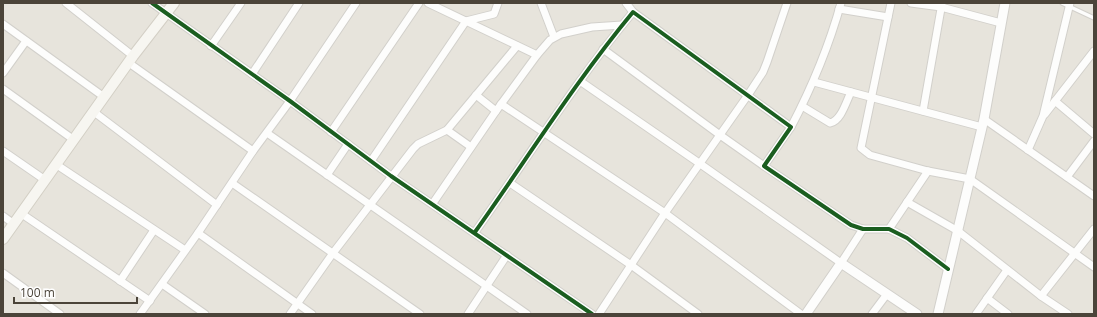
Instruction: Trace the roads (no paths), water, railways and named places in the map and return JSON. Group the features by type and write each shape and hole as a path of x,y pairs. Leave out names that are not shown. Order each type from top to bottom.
{"main road":[{"path":"3,239 131,59 174,3"}],"street":[{"path":"66,3 131,59 253,152"},
{"path":"152,3 290,101 391,176 433,203 592,314"},
{"path":"212,46 242,3"},
{"path":"252,74 298,3"},
{"path":"140,314 290,101 356,3"},
{"path":"331,132 419,3"},
{"path":"428,3 537,55"},
{"path":"371,161 466,21 494,14 498,3"},
{"path":"541,3 554,37"},
{"path":"627,3 633,12 792,127"},
{"path":"599,314 664,213 748,95 767,62 787,3"},
{"path":"891,3 861,148 862,150 870,155 928,171 970,179 1094,267"},
{"path":"911,3 941,5 1001,23"},
{"path":"938,314 983,123 1005,3"},
{"path":"1044,116 1070,4"},
{"path":"923,111 941,5"},
{"path":"764,166 792,127 814,82 840,6 888,17"},
{"path":"475,232 580,81 603,49 633,12"},
{"path":"3,24 104,97"},
{"path":"433,203 496,111 545,45 554,37 592,27 622,25"},
{"path":"3,73 26,41"},
{"path":"290,314 369,205 418,144 447,130 517,46"},
{"path":"603,49 720,135 850,225 863,230 889,230 907,238 948,269"},
{"path":"1028,150 1044,116 1094,51"},
{"path":"580,81 841,263 918,314"},
{"path":"814,82 923,111 983,123 1028,150 1094,196"},
{"path":"3,89 74,140"},
{"path":"802,106 830,123 838,118 851,92"},
{"path":"476,95 496,111"},
{"path":"1055,101 1094,134"},
{"path":"502,104 664,213 801,314"},
{"path":"94,112 217,205"},
{"path":"447,130 471,148"},
{"path":"267,133 527,314"},
{"path":"1067,177 1094,141"},
{"path":"327,175 348,144"},
{"path":"3,151 45,180"},
{"path":"57,165 185,250"},
{"path":"889,230 928,171"},
{"path":"232,183 420,314"},
{"path":"510,183 631,264 698,314"},
{"path":"907,202 958,231 1041,296 1068,314"},
{"path":"22,214 150,301"},
{"path":"3,216 14,224"},
{"path":"120,281 154,230"},
{"path":"806,314 863,230"},
{"path":"1041,296 1094,230"},
{"path":"198,233 312,314"},
{"path":"468,314 507,255"},
{"path":"976,314 1007,270"},
{"path":"3,273 60,314"},
{"path":"162,284 205,314"},
{"path":"872,314 887,294"},
{"path":"987,298 1008,314"}],"lane":[{"path":"1062,3 1070,4 1094,18"}]}
